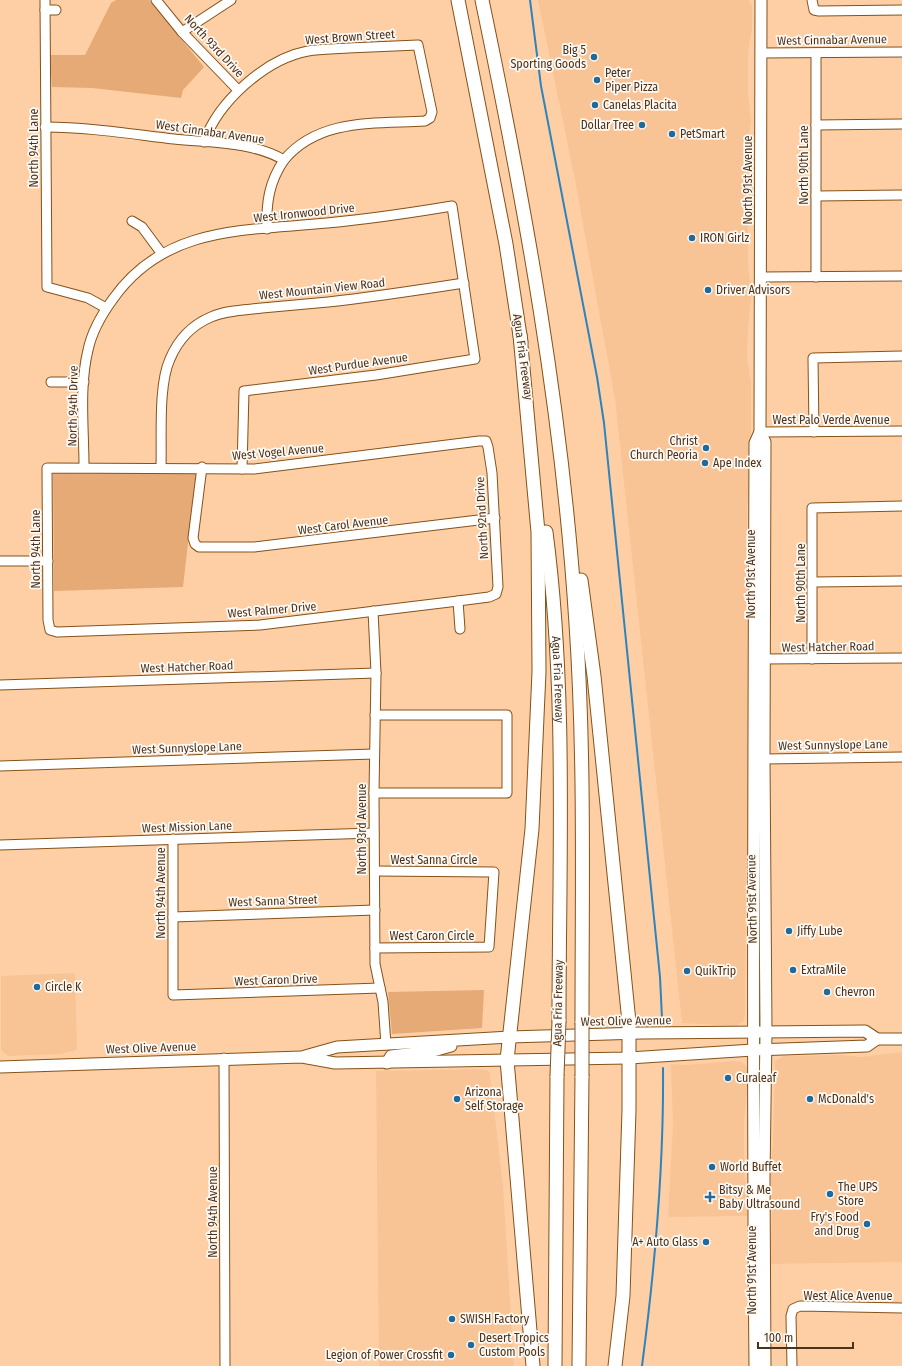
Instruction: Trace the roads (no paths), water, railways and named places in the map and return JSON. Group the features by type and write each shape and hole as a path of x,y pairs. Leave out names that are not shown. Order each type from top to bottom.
{"highway":[{"path":"450,0 456,24 470,55"},
{"name":"Agua Fria Freeway","path":"458,0 506,244 520,335 548,551 557,652 559,754 555,1366"},
{"name":"Agua Fria Freeway","path":"482,0 529,239 547,347 562,458 573,584 581,717 582,1076 579,1366"},
{"path":"490,0 495,32 494,55"},
{"path":"520,335 538,532 539,672 532,829 507,1060 533,1366"},
{"path":"562,458 572,495 594,676 629,1034 629,1110 622,1296 616,1366"}],"main road":[{"name":"North 91st Avenue","path":"755,1366 752,1050 753,929 759,849 760,548 765,442 760,432 761,0"},
{"name":"North 91st Avenue","path":"759,849 765,929 765,1366"},
{"path":"753,929 765,929"},
{"name":"West Olive Avenue","path":"302,1057 337,1047 510,1038 629,1034 866,1031 877,1039"},
{"name":"West Olive Avenue","path":"0,1067 224,1058 302,1057 335,1064 629,1058 766,1049 867,1046 877,1039 902,1039"},
{"path":"387,1063 391,1056 433,1051 463,1041"}],"street":[{"name":"North 94th Lane","path":"45,0 46,287 88,298 106,308"},
{"name":"North 93rd Drive","path":"156,0 182,32 238,90"},
{"path":"182,32 231,0"},
{"path":"812,0 814,10 902,10"},
{"path":"45,10 56,10"},
{"name":"West Brown Street","path":"204,142 212,123 238,90 281,61 307,51 418,45 432,112 430,118 425,121 342,126 325,131 303,142 284,160"},
{"name":"West Cinnabar Avenue","path":"761,53 902,52"},
{"name":"North 90th Lane","path":"816,53 816,277"},
{"path":"816,125 902,124"},
{"name":"West Cinnabar Avenue","path":"46,127 77,128 257,148 284,160"},
{"path":"267,229 268,195 273,178 284,160"},
{"path":"816,196 902,195"},
{"name":"West Ironwood Drive","path":"162,254 183,243 202,237 367,219 452,206 464,283"},
{"path":"132,220 142,227 162,254"},
{"name":"North 94th Drive","path":"84,467 84,382 88,349 93,333 106,308 128,279 162,254"},
{"path":"761,277 902,276"},
{"name":"West Mountain View Road","path":"161,467 163,386 165,371 173,352 187,332 212,317 234,311 369,297 464,283"},
{"name":"West Purdue Avenue","path":"242,469 244,391 376,375 475,359 464,283"},
{"path":"814,432 813,358 902,356"},
{"path":"50,382 84,382"},
{"name":"West Palo Verde Avenue","path":"760,432 902,431"},
{"name":"West Vogel Avenue","path":"47,468 202,467 242,469 486,441"},
{"name":"North 92nd Drive","path":"486,441 492,473 498,587 496,594"},
{"name":"West Carol Avenue","path":"202,467 193,538 195,544 199,547 254,547 494,518"},
{"name":"North 94th Lane","path":"47,468 48,620 50,630"},
{"name":"North 90th Lane","path":"812,659 812,508 902,506"},
{"path":"0,561 48,561"},
{"path":"813,582 902,581"},
{"name":"West Palmer Drive","path":"50,630 57,632 252,625 458,601 489,597 496,594"},
{"path":"458,601 460,628"},
{"name":"North 93rd Avenue","path":"373,611 376,673 374,754 375,948 376,973 384,1002 386,1045"},
{"name":"West Hatcher Road","path":"759,659 902,658"},
{"name":"West Hatcher Road","path":"0,685 376,673"},
{"path":"374,792 507,793 507,715 375,715"},
{"name":"West Sunnyslope Lane","path":"0,766 374,754"},
{"name":"West Sunnyslope Lane","path":"759,758 902,757"},
{"name":"West Mission Lane","path":"0,845 374,833"},
{"name":"North 94th Avenue","path":"173,839 173,995"},
{"name":"West Sanna Circle","path":"374,872 494,872 489,947"},
{"name":"West Sanna Street","path":"173,917 374,910"},
{"name":"West Caron Circle","path":"375,948 489,947"},
{"name":"West Caron Drive","path":"173,995 380,988"},
{"name":"North 94th Avenue","path":"224,1058 224,1366"},
{"name":"West Alice Avenue","path":"792,1366 791,1316 793,1309 800,1306 902,1308"}],"waterway":[{"path":"530,0 541,86 597,377 604,423 660,977 662,1018"},
{"path":"642,1366 658,1217 662,1143 663,1068"}],"place":[{"name":"Big 5 Sporting Goods","path":"594,57"},
{"name":"Peter Piper Pizza","path":"597,80"},
{"name":"Canelas Placita","path":"595,105"},
{"name":"Dollar Tree","path":"642,125"},
{"name":"PetSmart","path":"672,134"},
{"name":"IRON Girlz","path":"692,238"},
{"name":"Driver Advisors","path":"708,290"},
{"name":"Christ Church Peoria","path":"706,448"},
{"name":"Ape Index","path":"705,463"},
{"name":"Jiffy Lube","path":"789,931"},
{"name":"ExtraMile","path":"793,970"},
{"name":"QuikTrip","path":"687,971"},
{"name":"Circle K","path":"37,987"},
{"name":"Chevron","path":"827,992"},
{"name":"Curaleaf","path":"728,1078"},
{"name":"Arizona Self Storage","path":"457,1099"},
{"name":"McDonald's","path":"810,1099"},
{"name":"World Buffet","path":"712,1167"},
{"name":"The UPS Store","path":"830,1194"},
{"name":"Bitsy & Me Baby Ultrasound","path":"710,1197"},
{"name":"Fry's Food and Drug","path":"867,1224"},
{"name":"A+ Auto Glass","path":"706,1242"},
{"name":"SWISH Factory","path":"452,1319"},
{"name":"Desert Tropics Custom Pools","path":"471,1345"},
{"name":"Legion of Power Crossfit","path":"451,1355"}]}
